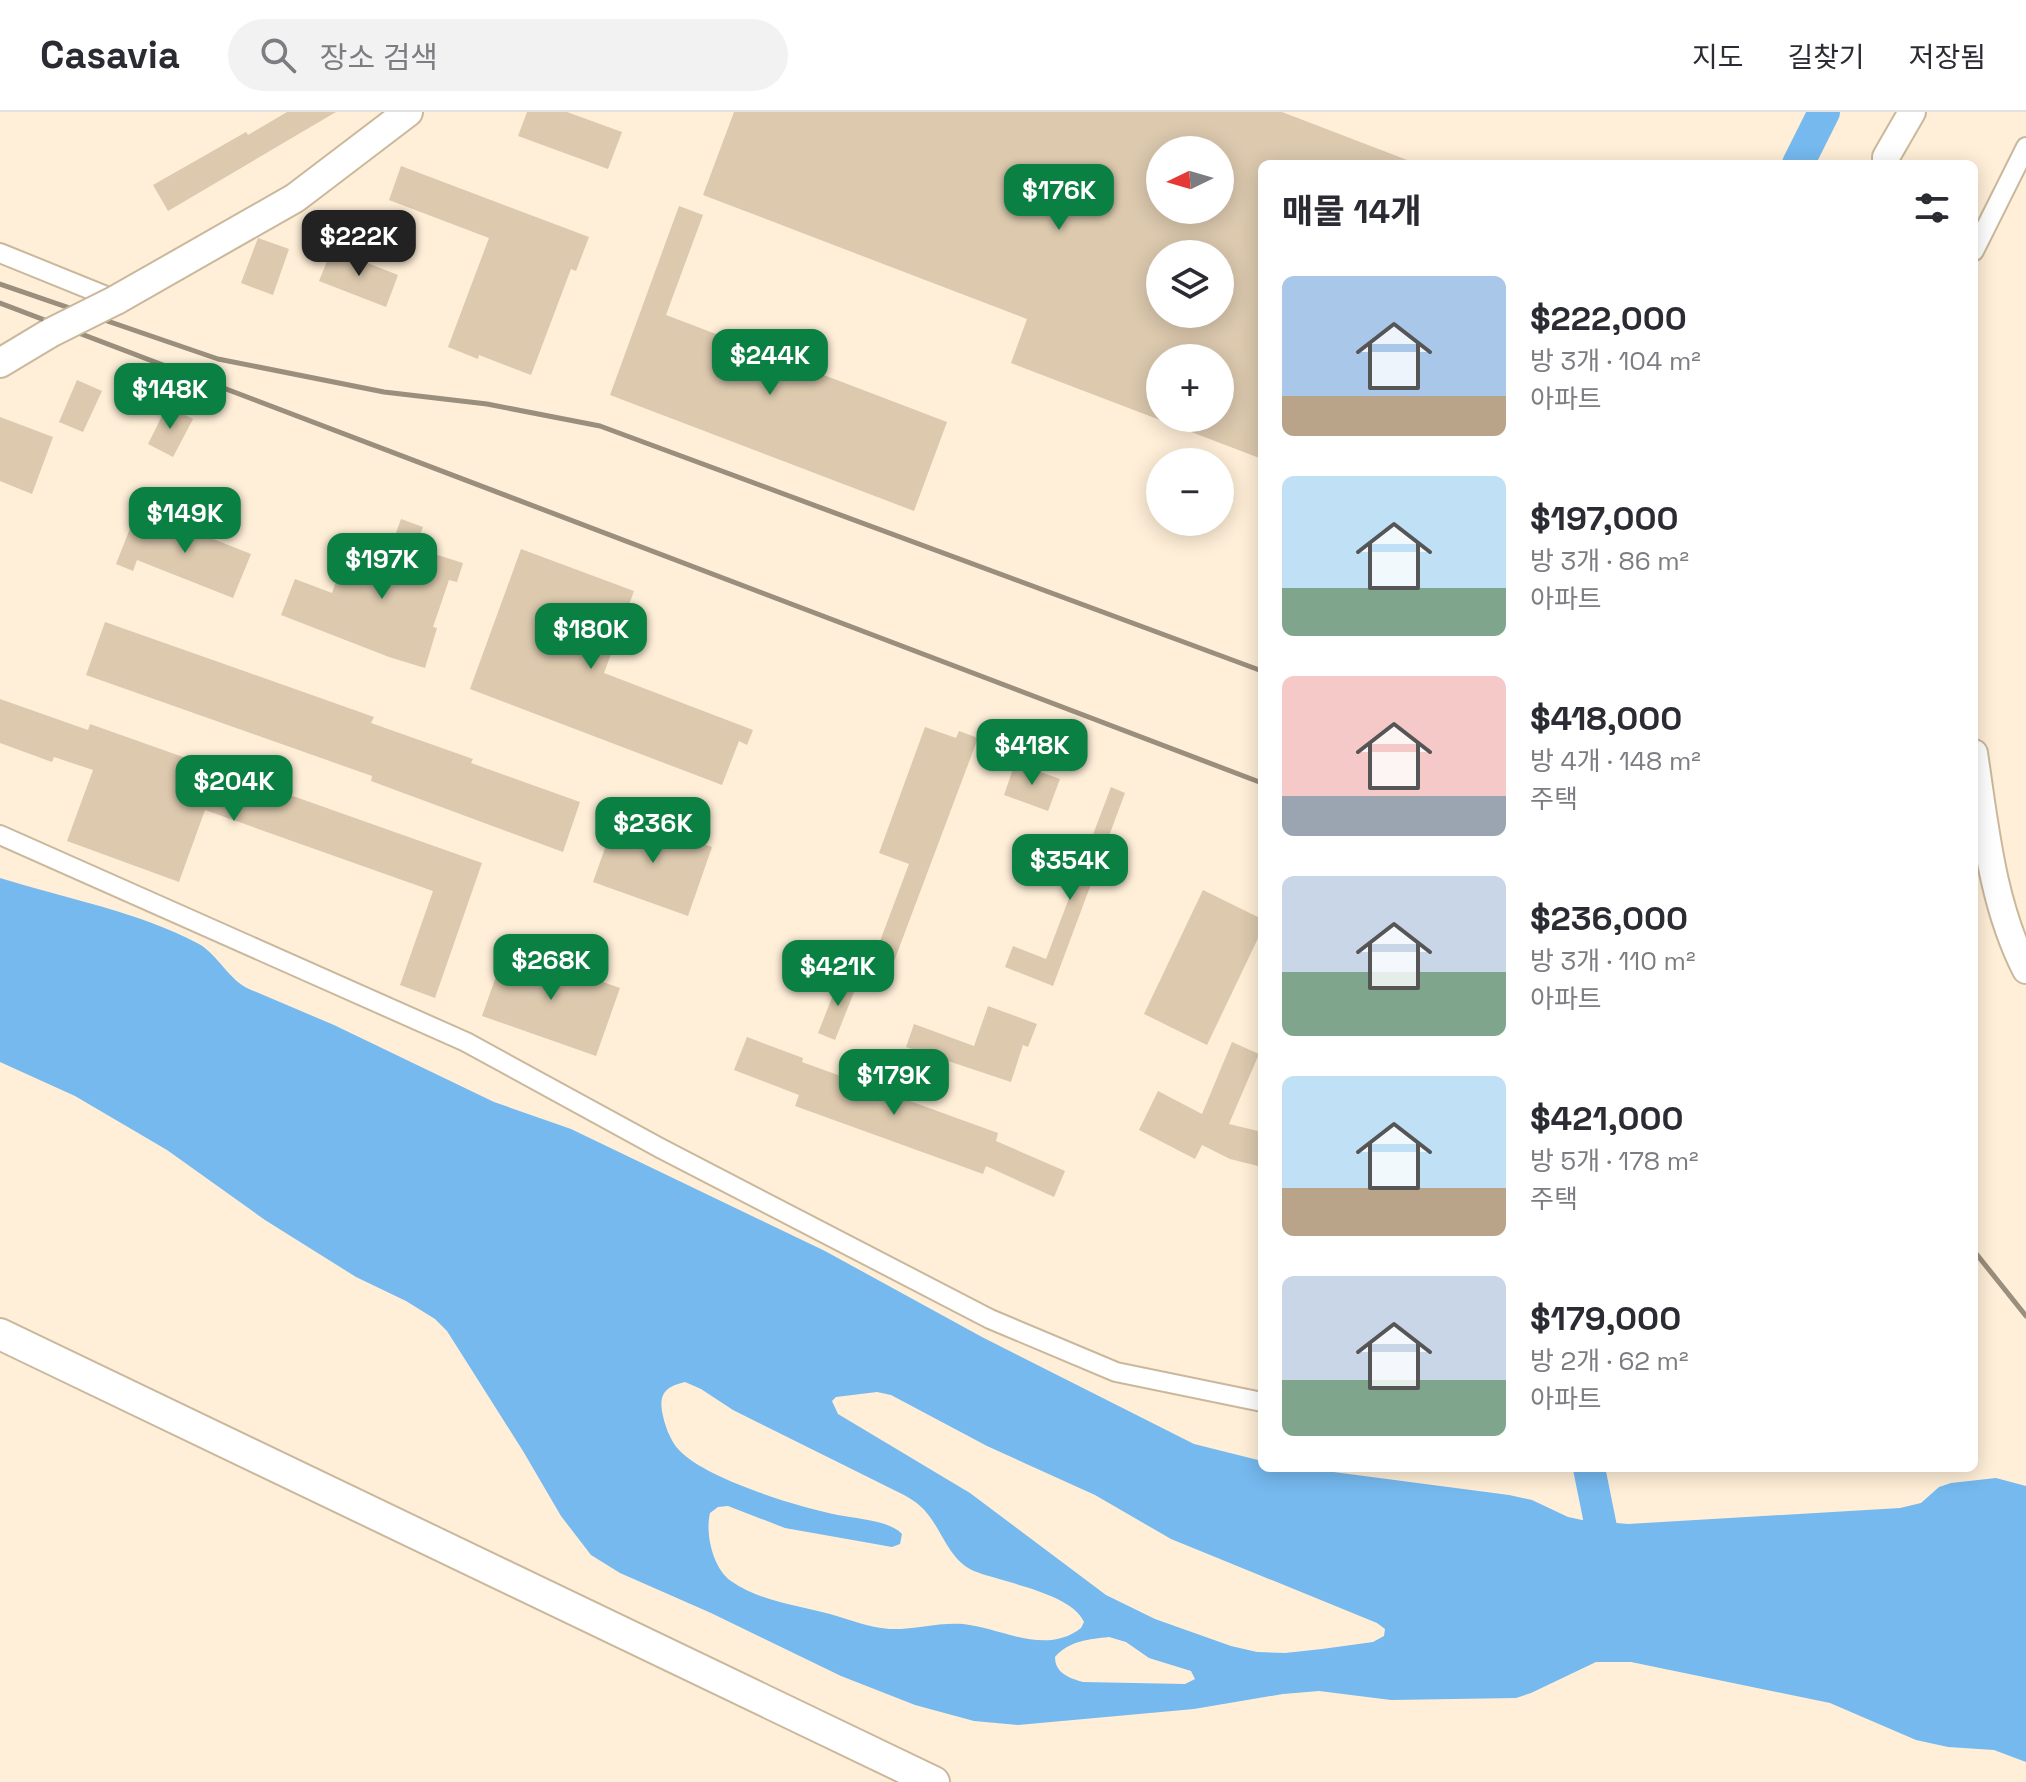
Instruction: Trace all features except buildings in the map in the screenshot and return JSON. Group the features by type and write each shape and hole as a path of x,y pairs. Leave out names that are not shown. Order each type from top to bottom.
{"highway":[{"path":"0,1334 934,1782"}],"main road":[{"path":"0,363 295,198 408,112"},
{"path":"1886,160 1912,112"},
{"path":"1978,781 1989,857 2015,948 2026,970"}],"street":[{"path":"1978,243 2026,147"},
{"path":"0,253 116,300"},
{"path":"0,835 466,1042 660,1148 990,1319 1116,1372 1258,1401"}],"water":[{"path":"0,878 126,914 199,944 249,989 334,1025 494,1102 571,1129 825,1251 982,1337 1194,1444 1258,1460 1258,1472 1334,1472 1509,1495 1532,1500 1568,1517 1628,1524 1900,1508 1921,1503 1939,1487 1951,1483 1996,1478 2026,1486 2026,1762 1994,1750 1948,1747 1916,1740 1830,1703 1631,1662 1596,1662 1516,1698 1391,1700 1319,1691 1194,1709 1018,1725 974,1721 915,1705 841,1676 620,1573 591,1555 561,1516 447,1331 435,1319 356,1277 265,1220 167,1150 75,1096 0,1062","holes":["685,1382 733,1410 912,1500 927,1513 950,1550 964,1565 1066,1603 1084,1622 1081,1628 1053,1640 1023,1638 963,1624 881,1628 766,1598 742,1588 725,1575 715,1559 709,1521 710,1513 718,1507 728,1506 785,1528 892,1547 900,1544 902,1534 881,1523 777,1499 692,1461 673,1442 662,1411 662,1399 666,1391","877,1392 891,1395 987,1446 1095,1495 1171,1539 1377,1623 1385,1629 1384,1636 1373,1642 1322,1649 1257,1652 1155,1619 1106,1595 970,1493 838,1414 832,1401 836,1397","1109,1637 1126,1642 1149,1658 1191,1671 1195,1679 1185,1684 1083,1682 1068,1677 1057,1667 1055,1657 1066,1647"]}],"waterway":[{"path":"1800,160 1824,112"},
{"path":"1590,1472 1609,1567"}],"railway":[{"path":"0,284 218,359 384,392 487,404 600,426 1258,670"},
{"path":"0,303 1258,781"},
{"path":"1978,1256 2026,1316"}]}
